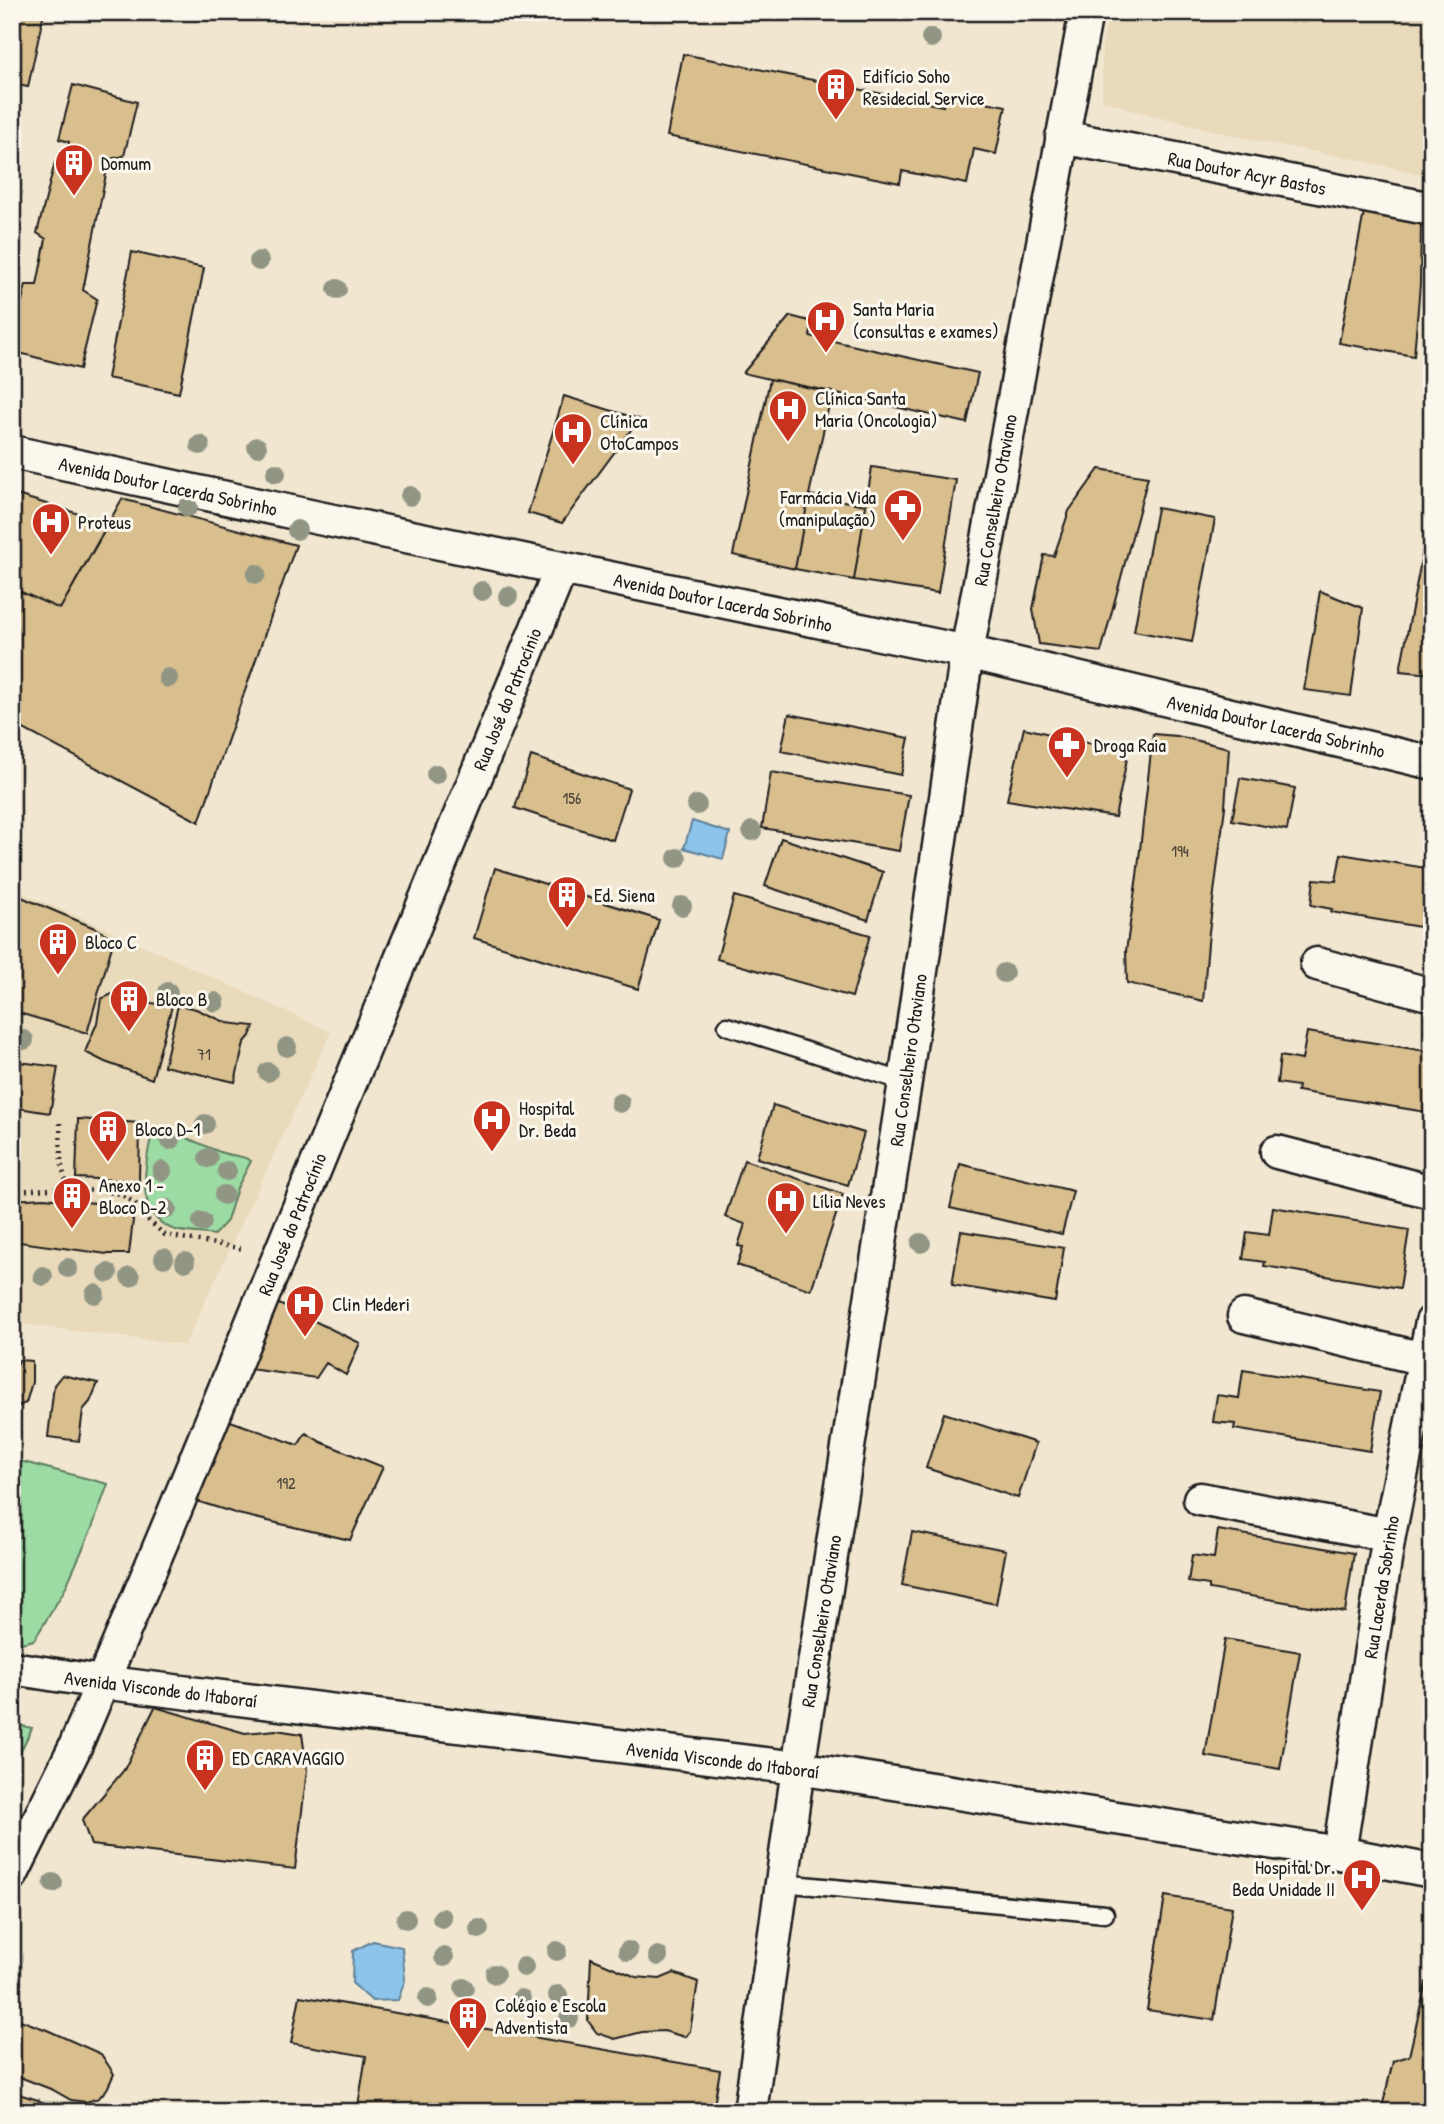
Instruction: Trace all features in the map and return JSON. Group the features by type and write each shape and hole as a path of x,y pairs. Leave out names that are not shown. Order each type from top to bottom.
{"street":[{"name":"Rua Conselheiro Otaviano","path":"750,2112 798,1768 905,1082 967,652 1086,12"},
{"name":"Rua Doutor Acyr Bastos","path":"1062,137 1432,209"},
{"name":"Avenida Doutor Lacerda Sobrinho","path":"12,452 967,652 1432,763"},
{"name":"Rua José do Patrocínio","path":"12,1874 75,1747 173,1515 561,569"},
{"path":"1317,964 1432,995"},
{"path":"1278,1152 1432,1192"},
{"path":"1244,1316 1424,1359"},
{"name":"Rua Lacerda Sobrinho","path":"1339,1853 1389,1535 1432,1322"},
{"path":"1200,1499 1389,1535"},
{"name":"Avenida Visconde do Itaboraí","path":"12,1668 101,1682 798,1768 1339,1853 1432,1871"}],"lane":[{"path":"727,1026 905,1082"},
{"path":"782,1883 1105,1914"}],"path":[{"path":"60,1123 61,1162 68,1191"},
{"path":"12,1191 52,1189 120,1194 135,1203 164,1235 280,1255"}],"shaded area":[{"path":"1109,12 1432,12 1432,177 1257,141 1135,111 1102,100 1102,45"},
{"path":"12,889 108,929 331,1032 185,1345 12,1323"}],"green space":[{"path":"152,1132 179,1136 251,1161 237,1188 227,1221 214,1235 170,1228 158,1221 151,1210 146,1199 145,1171"},
{"path":"12,1459 108,1484 64,1591 34,1640 12,1645"},
{"path":"12,1724 32,1728 12,1769"}],"water":[{"path":"692,821 730,833 723,859 684,848"},
{"path":"373,1941 402,1947 405,1980 398,2000 372,2001 352,1983 353,1951"}],"building":[{"path":"12,12 44,12 28,87 12,84"},
{"name":"Edifício Soho Residecial Service","path":"683,54 943,106 945,94 1006,106 996,154 974,149 967,184 902,171 900,183 667,136"},
{"name":"Domum","path":"73,85 137,102 124,156 109,159 83,290 97,299 80,369 12,351 12,339 26,285 37,285 46,239 37,233 55,162 65,160 69,142 59,139"},
{"path":"1365,207 1421,222 1420,284 1414,356 1339,343"},
{"path":"132,252 204,268 179,393 107,378"},
{"name":"Santa Maria (consultas e exames)","path":"790,316 813,322 810,336 978,373 967,423 743,373"},
{"name":"Clínica Santa Maria (Oncologia)","path":"770,379 832,392 795,569 733,555"},
{"name":"Clínica OtoCampos","path":"564,396 639,419 562,523 528,513"},
{"name":"Farmácia Vida (manipulação)","path":"872,467 956,480 938,593 854,580"},
{"path":"1099,469 1148,477 1101,652 1039,644 1033,609 1044,555 1054,556 1069,511"},
{"path":"12,494 17,495 12,515"},
{"name":"Proteus","path":"17,495 109,523 60,609 12,588 12,515"},
{"path":"809,495 866,505 854,580 795,569"},
{"path":"122,499 296,545 199,822 12,723 12,588 60,609"},
{"path":"1157,508 1215,519 1192,642 1134,631"},
{"path":"1428,524 1432,525 1432,674 1400,671"},
{"path":"1320,591 1363,608 1351,696 1304,690"},
{"path":"789,714 909,738 901,775 781,751"},
{"name":"Droga Raia","path":"1024,728 1118,750 1127,759 1115,817 1007,800"},
{"path":"1153,734 1177,736 1229,748 1203,1001 1127,983 1126,951"},
{"path":"531,756 629,789 613,840 515,808"},
{"path":"771,772 909,795 899,851 762,828"},
{"path":"1240,778 1295,788 1287,830 1232,820"},
{"path":"781,838 883,872 868,920 765,886"},
{"path":"1341,854 1432,869 1432,929 1331,912 1332,909 1311,905 1314,879 1336,881"},
{"name":"Ed. Siena","path":"495,868 659,920 638,989 474,938"},
{"name":"Bloco C","path":"12,893 97,929 114,939 87,1033 12,1011"},
{"path":"734,896 870,935 852,997 717,959"},
{"name":"Bloco B","path":"112,994 124,999 172,1006 152,1079 85,1052 97,1023 101,999"},
{"path":"178,1005 196,1009 227,1023 254,1026 244,1043 235,1082 164,1066"},
{"path":"1307,1032 1432,1052 1432,1113 1297,1091 1298,1086 1277,1083 1280,1056 1302,1060"},
{"path":"12,1061 58,1067 50,1113 12,1107"},
{"path":"773,1105 864,1133 848,1185 757,1158"},
{"name":"Bloco D-1","path":"78,1119 140,1123 139,1181 76,1178"},
{"name":"Lília Neves","path":"744,1160 843,1194 811,1290 737,1265 743,1247 738,1246 745,1224 725,1217"},
{"path":"960,1164 1073,1191 1062,1234 950,1208"},
{"name":"Anexo 1 - Bloco D-2","path":"44,1198 125,1206 133,1220 129,1254 107,1254 12,1241 12,1200"},
{"path":"1273,1207 1409,1230 1400,1288 1264,1266 1265,1262 1243,1259 1247,1232 1269,1235"},
{"path":"961,1231 1064,1248 1055,1302 952,1285"},
{"name":"Clin Mederi","path":"277,1303 360,1343 346,1375 326,1363 316,1378 249,1369"},
{"path":"19,1360 32,1361 32,1382 26,1403 18,1406 15,1418 12,1419 12,1376"},
{"path":"1243,1370 1380,1392 1370,1451 1234,1429 1235,1424 1213,1422 1217,1395 1239,1398"},
{"path":"62,1375 98,1383 90,1402 83,1410 79,1441 48,1437 54,1385"},
{"path":"944,1413 1036,1443 1018,1498 926,1468"},
{"path":"222,1418 298,1445 306,1433 321,1442 383,1467 350,1540 238,1514 190,1499"},
{"path":"1218,1530 1354,1553 1345,1612 1209,1589 1209,1585 1188,1582 1192,1555 1214,1558"},
{"path":"912,1532 1006,1550 996,1604 902,1585"},
{"path":"1225,1639 1300,1652 1280,1769 1205,1756"},
{"name":"ED CARAVAGGIO","path":"155,1707 245,1733 276,1730 302,1734 307,1770 295,1869 91,1845 82,1820 124,1770"},
{"path":"1165,1896 1232,1907 1214,2020 1147,2010"},
{"path":"591,1958 636,1977 660,1979 674,1973 698,1982 690,2031 685,2037 664,2031 642,2032 615,2039 597,2033 588,2021"},
{"path":"1426,1982 1432,1982 1432,2112 1381,2112 1393,2061 1409,2056"},
{"name":"Colégio e Escola Adventista","path":"300,1996 720,2070 713,2112 357,2112 366,2056 291,2043"},
{"path":"12,2017 101,2054 114,2074 107,2089 99,2098 86,2102 71,2100 12,2074"},
{"path":"12,2092 38,2100 60,2112 12,2112"}],"place":[{"name":"Edifício Soho Residecial Service","path":"836,121"},
{"name":"Domum","path":"74,197"},
{"name":"Santa Maria (consultas e exames)","path":"826,354"},
{"name":"Clínica Santa Maria (Oncologia)","path":"788,443"},
{"name":"Clínica OtoCampos","path":"573,466"},
{"name":"Farmácia Vida (manipulação)","path":"903,542"},
{"name":"Proteus","path":"51,556"},
{"name":"Droga Raia","path":"1067,779"},
{"name":"Ed. Siena","path":"567,929"},
{"name":"Bloco C","path":"58,976"},
{"name":"Bloco B","path":"129,1033"},
{"name":"Hospital Dr. Beda","path":"492,1153"},
{"name":"Bloco D-1","path":"108,1163"},
{"name":"Anexo 1 - Bloco D-2","path":"72,1230"},
{"name":"Lília Neves","path":"786,1235"},
{"name":"Clin Mederi","path":"305,1338"},
{"name":"ED CARAVAGGIO","path":"205,1792"},
{"name":"Hospital Dr. Beda Unidade II","path":"1362,1912"},
{"name":"Colégio e Escola Adventista","path":"468,2050"}]}
